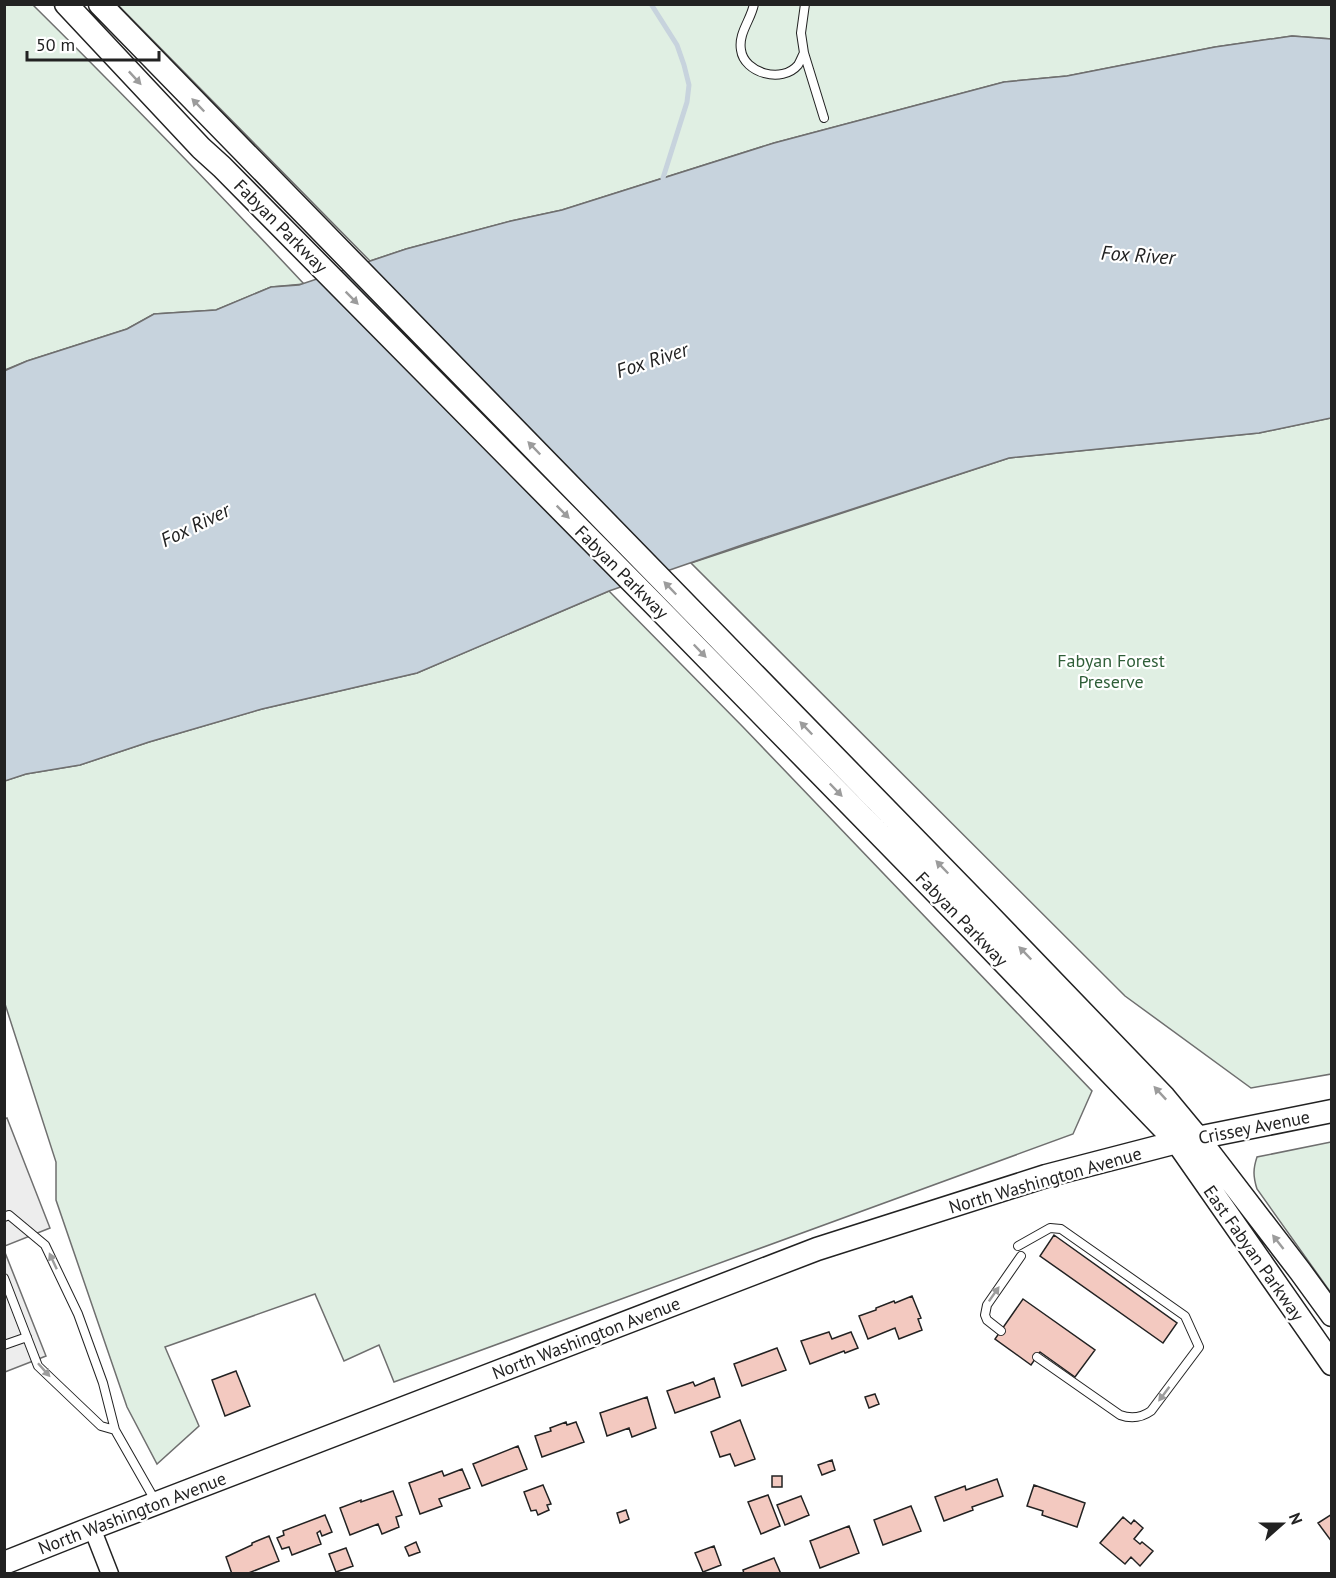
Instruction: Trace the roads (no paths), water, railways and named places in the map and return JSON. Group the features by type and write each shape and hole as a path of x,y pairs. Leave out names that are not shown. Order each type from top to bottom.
{"main road":[{"name":"Fabyan Parkway","path":"66,4 193,140 646,596 976,917"},
{"name":"Fabyan Parkway","path":"100,4 239,146 1187,1140"},
{"name":"Crissey Avenue","path":"1187,1140 1332,1111"},
{"name":"East Fabyan Parkway","path":"1187,1140 1300,1271 1332,1315"},
{"name":"East Fabyan Parkway","path":"1187,1140 1332,1364"},
{"name":"North Washington Avenue","path":"4,1563 818,1249 1046,1176 1187,1140"}],"street":[{"path":"92,1528 110,1574"}],"lane":[{"path":"754,4 740,40 744,61 753,69 764,74 778,75 798,65 804,53"},
{"path":"805,4 801,33 804,53 824,118"},
{"path":"4,1217 9,1215 45,1245 78,1314 103,1383 115,1430 156,1503"},
{"path":"1018,1246 1050,1228 1061,1229 1185,1316 1198,1347 1151,1411 1141,1417 1132,1418 1120,1415 1037,1357"},
{"path":"1001,1331 987,1320 985,1309 1021,1256"},
{"path":"4,1278 38,1366 101,1426 115,1430"},
{"path":"4,1345 27,1337"}],"water":[{"name":"Fox River","path":"1292,36 1331,39 1331,418 1259,433 1009,458 609,591 417,673 262,709 80,765 26,774 5,781 4,371 27,361 127,329 154,314 216,310 271,287 299,285 406,249 562,210 774,143 1004,82 1067,76 1215,47"}],"waterway":[{"path":"651,4 677,45 689,85 687,102 663,178"}],"park label":[{"name":"Fabyan Forest Preserve","path":"1111,670"}]}
